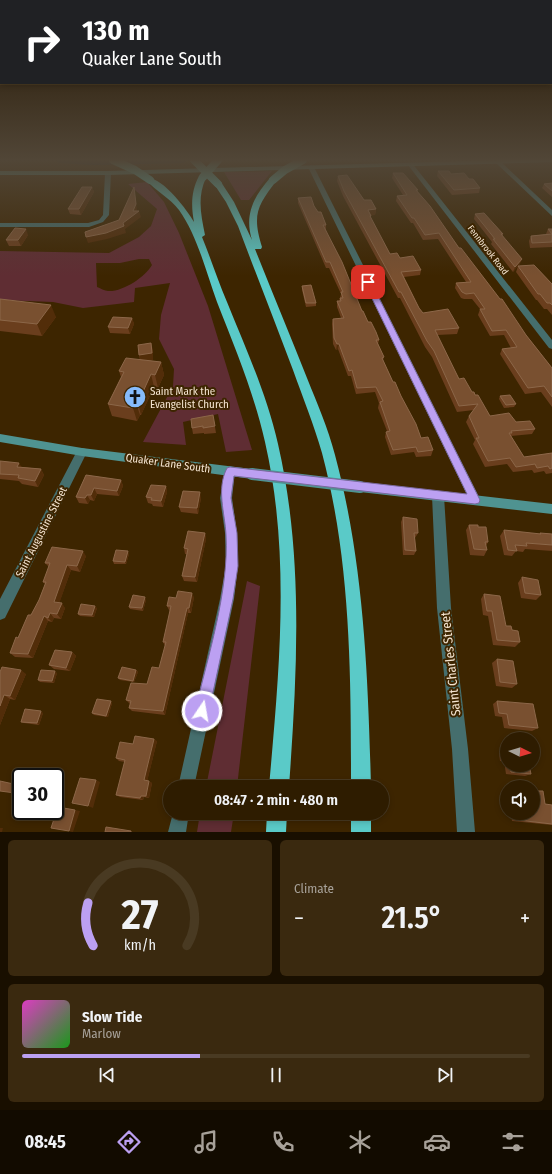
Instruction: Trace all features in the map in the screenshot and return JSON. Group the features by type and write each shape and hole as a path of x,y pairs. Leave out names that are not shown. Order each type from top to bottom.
{"highway":[{"path":"173,199 184,212 194,231 245,359 260,402 273,449 282,500 288,621 285,701 279,780"},
{"path":"195,199 195,204 205,259"},
{"path":"228,199 235,210 323,437 338,500 348,560 356,629 360,703 361,780"},
{"path":"259,199 252,220 252,230 260,257 262,278"},
{"path":"276,832 277,820"},
{"path":"361,820 361,832"}],"main road":[{"name":"Quaker Lane South","path":"0,438 82,452 252,474 552,509"}],"street":[{"path":"0,225 84,226 100,222 105,218 107,199"},
{"path":"327,199 475,500"},
{"name":"Fennbrook Road","path":"437,199 552,346"},
{"path":"536,199 552,214"},
{"name":"Saint Augustine Street","path":"0,613 82,452"},
{"path":"188,780 227,599 232,566 231,533 226,498 230,471"},
{"name":"Saint Charles Street","path":"438,496 444,608 460,749 466,832"},
{"path":"177,832 180,820"}],"shaded area":[{"path":"145,199 161,199 179,233 208,306 252,450 226,452 218,414 183,422 186,445 143,442 173,386 174,369 159,339 161,315 170,283 135,288 134,302 83,308 53,302 0,300 0,251 109,253 139,237 151,226 157,209","holes":["139,259 149,259 152,265 149,270 139,279 120,289 108,291 97,287 96,263 120,263"]},
{"path":"240,199 250,199 249,200"},
{"path":"247,581 260,586 238,780 207,780"},
{"path":"199,820 233,820 231,832 197,832"}],"building":[{"path":"74,199 85,199 79,209 68,209"},
{"path":"129,199 135,199 136,204 133,211 139,211 123,223 124,226 106,233 86,237 85,232 119,220"},
{"path":"298,199 312,199 318,212 321,212 326,225 323,225 342,262 362,311 368,322 371,322 376,332 379,340 376,340 384,357 382,358 393,382 395,382 416,424 421,438 428,437 433,450 418,452 416,447 393,450 386,432 390,431 380,402 383,401 376,387 357,388 352,370 349,371 339,344 337,344 334,338 333,319 344,318 337,301 341,301 340,298 343,298 341,292 343,292 330,262 326,262"},
{"path":"348,199 371,200 376,209 368,210 370,216 390,254 397,253 400,258 413,256 421,270 401,272 423,313 448,309 459,328 435,330 459,379 464,378 472,392 474,392 475,395 478,395 490,416 509,413 516,422 530,421 535,429 511,431 512,433 509,433 524,457 552,453 552,468 550,469 548,466 537,468 535,464 516,467 510,458 488,461 476,438 479,438 469,416 478,404 459,406 434,351 427,341 401,292 399,292"},
{"path":"399,199 424,199 459,248 461,248 500,299 502,299 526,335 552,368 552,397 544,386 528,388 502,349 517,347 506,330 492,331 480,309 485,309 474,293 466,294 462,292 456,283 471,282 439,233 425,235 414,218 412,218"},
{"path":"484,213 503,234 501,234 522,259 515,267 475,214"},
{"path":"15,228 26,229 18,240 6,240"},
{"path":"552,234 552,242 532,243 531,236"},
{"path":"534,265 552,284 552,305 547,303 540,294 538,294 518,266"},
{"path":"311,285 316,303 306,303 302,286"},
{"path":"0,299 51,305 37,324 0,320"},
{"path":"113,317 132,318 128,328 108,327"},
{"path":"151,343 152,353 139,355 138,345"},
{"path":"126,358 161,362 155,375 151,374 138,403 136,403 133,408 108,404 124,372 119,371"},
{"path":"510,395 516,404 506,405 500,396"},
{"path":"213,415 215,426 192,428 191,419"},
{"path":"0,461 19,463 17,467 41,469 35,481 18,478 19,475 0,474"},
{"path":"86,475 121,480 117,491 94,488 91,495 87,495 85,498 76,497"},
{"path":"151,485 166,486 161,501 151,500 152,498 146,497"},
{"path":"183,491 200,492 197,508 179,507"},
{"path":"403,517 417,519 418,533 414,533 416,551 405,550"},
{"path":"469,525 486,527 488,542 485,542 487,550 474,549"},
{"path":"504,530 552,534 552,545 526,543 527,546 515,545 517,551 508,550"},
{"path":"188,531 205,533 195,577 182,576 188,549 184,548"},
{"path":"52,547 83,551 77,566 67,565 54,602 62,603 57,614 50,613 48,618 44,616 28,654 10,653 16,637 18,638 28,615 31,615 39,600 46,582 43,582 50,563 45,563"},
{"path":"116,550 128,551 125,562 113,561"},
{"path":"522,577 538,580 541,595 525,593"},
{"path":"178,591 192,593 189,608 187,608 163,711 129,708 131,701 126,700 131,683 147,684 152,667 159,668 166,642 163,642 171,606 167,606 169,597 176,598"},
{"path":"484,594 500,596 506,626 511,626 512,630 518,631 520,642 497,640 492,611 487,611"},
{"path":"133,595 145,597 142,608 129,607"},
{"path":"81,604 95,606 92,615 78,614"},
{"path":"55,650 72,652 66,668 49,665"},
{"path":"497,659 513,661 517,684 500,682"},
{"path":"2,667 21,670 10,696 4,695 0,706 0,672"},
{"path":"122,667 136,670 133,681 118,678"},
{"path":"41,670 55,671 52,681 38,680"},
{"path":"97,699 111,701 106,716 92,713"},
{"path":"497,701 533,704 538,728 509,725 507,714 499,713"},
{"path":"25,709 41,711 37,723 21,722"},
{"path":"135,736 154,739 144,780 149,781 146,796 141,796 140,798 116,795 125,760 116,758 120,742 133,744"},
{"path":"511,772 531,772 531,774"},
{"path":"80,778 96,780 88,806 72,803"},
{"path":"0,781 12,784 12,793 0,791"},
{"path":"540,791 543,791 545,804 552,805 552,824 518,820 540,820"},
{"path":"64,808 75,810 69,831 51,828 54,820 64,820"},
{"path":"106,827 131,831 131,832 105,832"}],"place":[{"name":"Saint Mark the Evangelist Church","path":"135,397"}],"route":[{"path":"202,711 227,599 232,566 231,533 226,498 230,471 475,500 368,282"}]}
